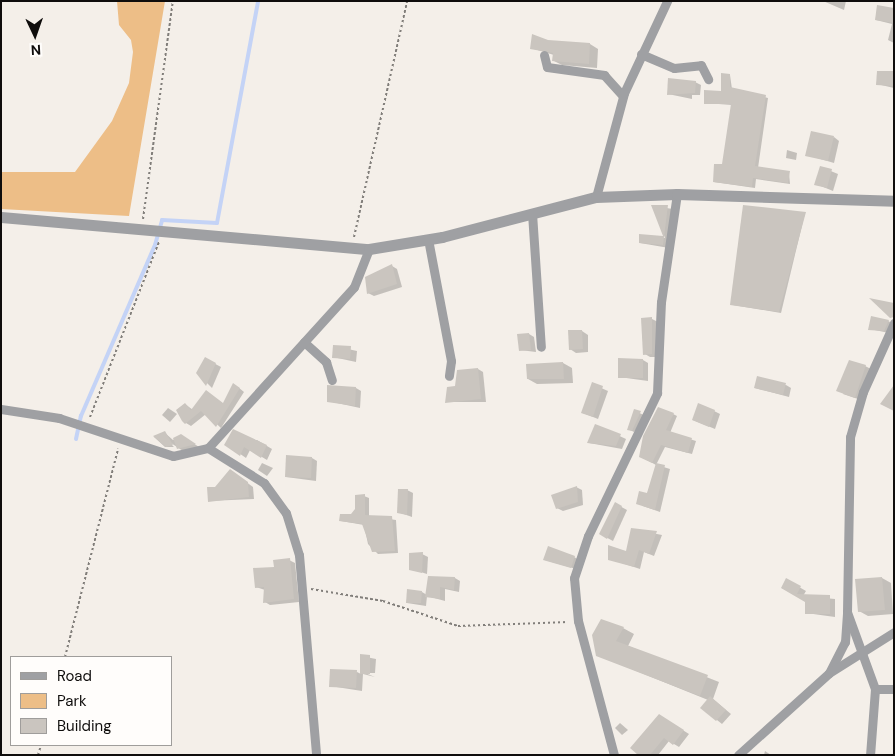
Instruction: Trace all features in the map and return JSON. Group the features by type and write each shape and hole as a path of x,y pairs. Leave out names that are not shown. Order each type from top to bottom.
{"street":[{"path":"596,197 623,96 667,1"},
{"path":"544,54 546,67 604,75 623,96"},
{"path":"641,54 674,68 701,65 708,80"},
{"path":"1,217 142,231 369,249 428,239 596,197 677,194 894,200"},
{"path":"614,755 578,621 574,578 588,536 657,393 661,302 677,194"},
{"path":"532,213 541,347"},
{"path":"428,239 451,361 449,376"},
{"path":"1,409 86,426 173,456 208,448 354,287 369,249"},
{"path":"829,673 845,642 850,437 863,392 894,324"},
{"path":"304,342 326,362 332,380"},
{"path":"208,448 264,483 286,513 299,555 316,755"},
{"path":"847,612 864,650 875,689 870,755"},
{"path":"738,755 829,673 894,632"},
{"path":"875,689 894,688"}],"path":[{"path":"142,231 174,1"},
{"path":"351,249 407,1"},
{"path":"86,426 154,260 161,232"},
{"path":"65,656 120,439"},
{"path":"302,590 383,601 458,626 578,621"}],"green space":[{"path":"117,1 165,1 129,216 1,209 1,172 75,172 112,121 129,83 133,52 131,40 119,25"}],"building":[{"path":"877,5 894,8 894,23 875,20"},
{"path":"532,34 548,40 590,43 589,64 552,61 553,53 530,49"},
{"path":"877,71 894,71 894,86 876,85"},
{"path":"721,73 730,74 730,87 766,95 755,166 790,171 788,183 753,178 752,187 713,182 714,164 722,164 731,104 704,104 704,90 721,91"},
{"path":"668,78 696,81 695,93 667,95"},
{"path":"811,131 834,136 828,161 805,156"},
{"path":"820,166 832,169 827,188 814,185"},
{"path":"651,205 668,205 663,245 639,243 639,234 663,236"},
{"path":"743,205 806,212 779,312 730,305"},
{"path":"392,264 397,284 367,294 365,277"},
{"path":"869,298 894,303 894,317 890,318"},
{"path":"871,316 889,320 884,331 868,330"},
{"path":"652,317 652,354 643,355 641,318"},
{"path":"568,330 582,330 583,349 569,350"},
{"path":"529,333 531,350 519,351 517,334"},
{"path":"333,345 351,346 350,359 332,358"},
{"path":"205,357 216,363 206,386 196,373"},
{"path":"618,358 643,359 643,378 618,378"},
{"path":"849,360 866,365 855,398 836,391"},
{"path":"563,362 564,379 527,379 526,364"},
{"path":"478,368 481,399 445,403 447,387 455,386 457,370"},
{"path":"757,376 786,383 783,395 754,388"},
{"path":"592,382 603,386 593,417 581,413"},
{"path":"233,383 240,388 216,427 201,411 185,424 182,421 176,410 185,403 191,410 206,390 223,403"},
{"path":"327,385 356,387 355,406 327,402"},
{"path":"894,385 894,411 880,404"},
{"path":"698,403 715,410 709,427 692,420"},
{"path":"658,407 674,413 666,430 692,438 688,453 661,445 652,463 639,457 643,436"},
{"path":"634,409 641,411 632,431 627,430"},
{"path":"595,424 621,434 616,446 587,443"},
{"path":"233,429 267,445 261,458 244,447 240,456 224,445"},
{"path":"165,431 173,445 166,447 153,436"},
{"path":"181,434 196,444 177,449 173,438"},
{"path":"286,455 312,457 311,478 285,477"},
{"path":"656,463 665,465 655,510 636,504 639,491 647,493"},
{"path":"230,469 248,482 249,497 208,502 207,487 215,487"},
{"path":"577,486 578,502 556,509 551,495"},
{"path":"398,489 408,489 407,515 397,513"},
{"path":"365,494 365,515 392,516 395,551 372,552 362,524 339,521 340,514 351,514 355,509 355,495"},
{"path":"615,502 622,506 607,539 599,534"},
{"path":"631,528 657,531 649,554 639,550 634,567 608,560 608,545 626,551"},
{"path":"548,546 575,556 571,568 543,560"},
{"path":"423,552 422,573 409,570 409,553"},
{"path":"290,558 294,599 263,603 264,587 255,588 253,568 274,567 273,560"},
{"path":"428,576 455,577 454,590 440,587 440,599 425,597"},
{"path":"882,577 885,610 858,612 855,579"},
{"path":"786,578 801,586 797,594 830,595 830,614 805,614 805,602 781,588"},
{"path":"407,589 422,591 421,603 406,603"},
{"path":"601,619 624,627 616,641 708,675 700,696 596,656 592,635"},
{"path":"360,654 370,655 370,674 360,674"},
{"path":"330,669 357,670 356,688 329,687"},
{"path":"710,696 726,710 716,721 700,708"},
{"path":"659,714 684,730 673,745 664,738 650,755 638,755 630,748"}],"waterway":[{"path":"76,439 81,416 155,245 162,220 217,223 258,1"}]}
